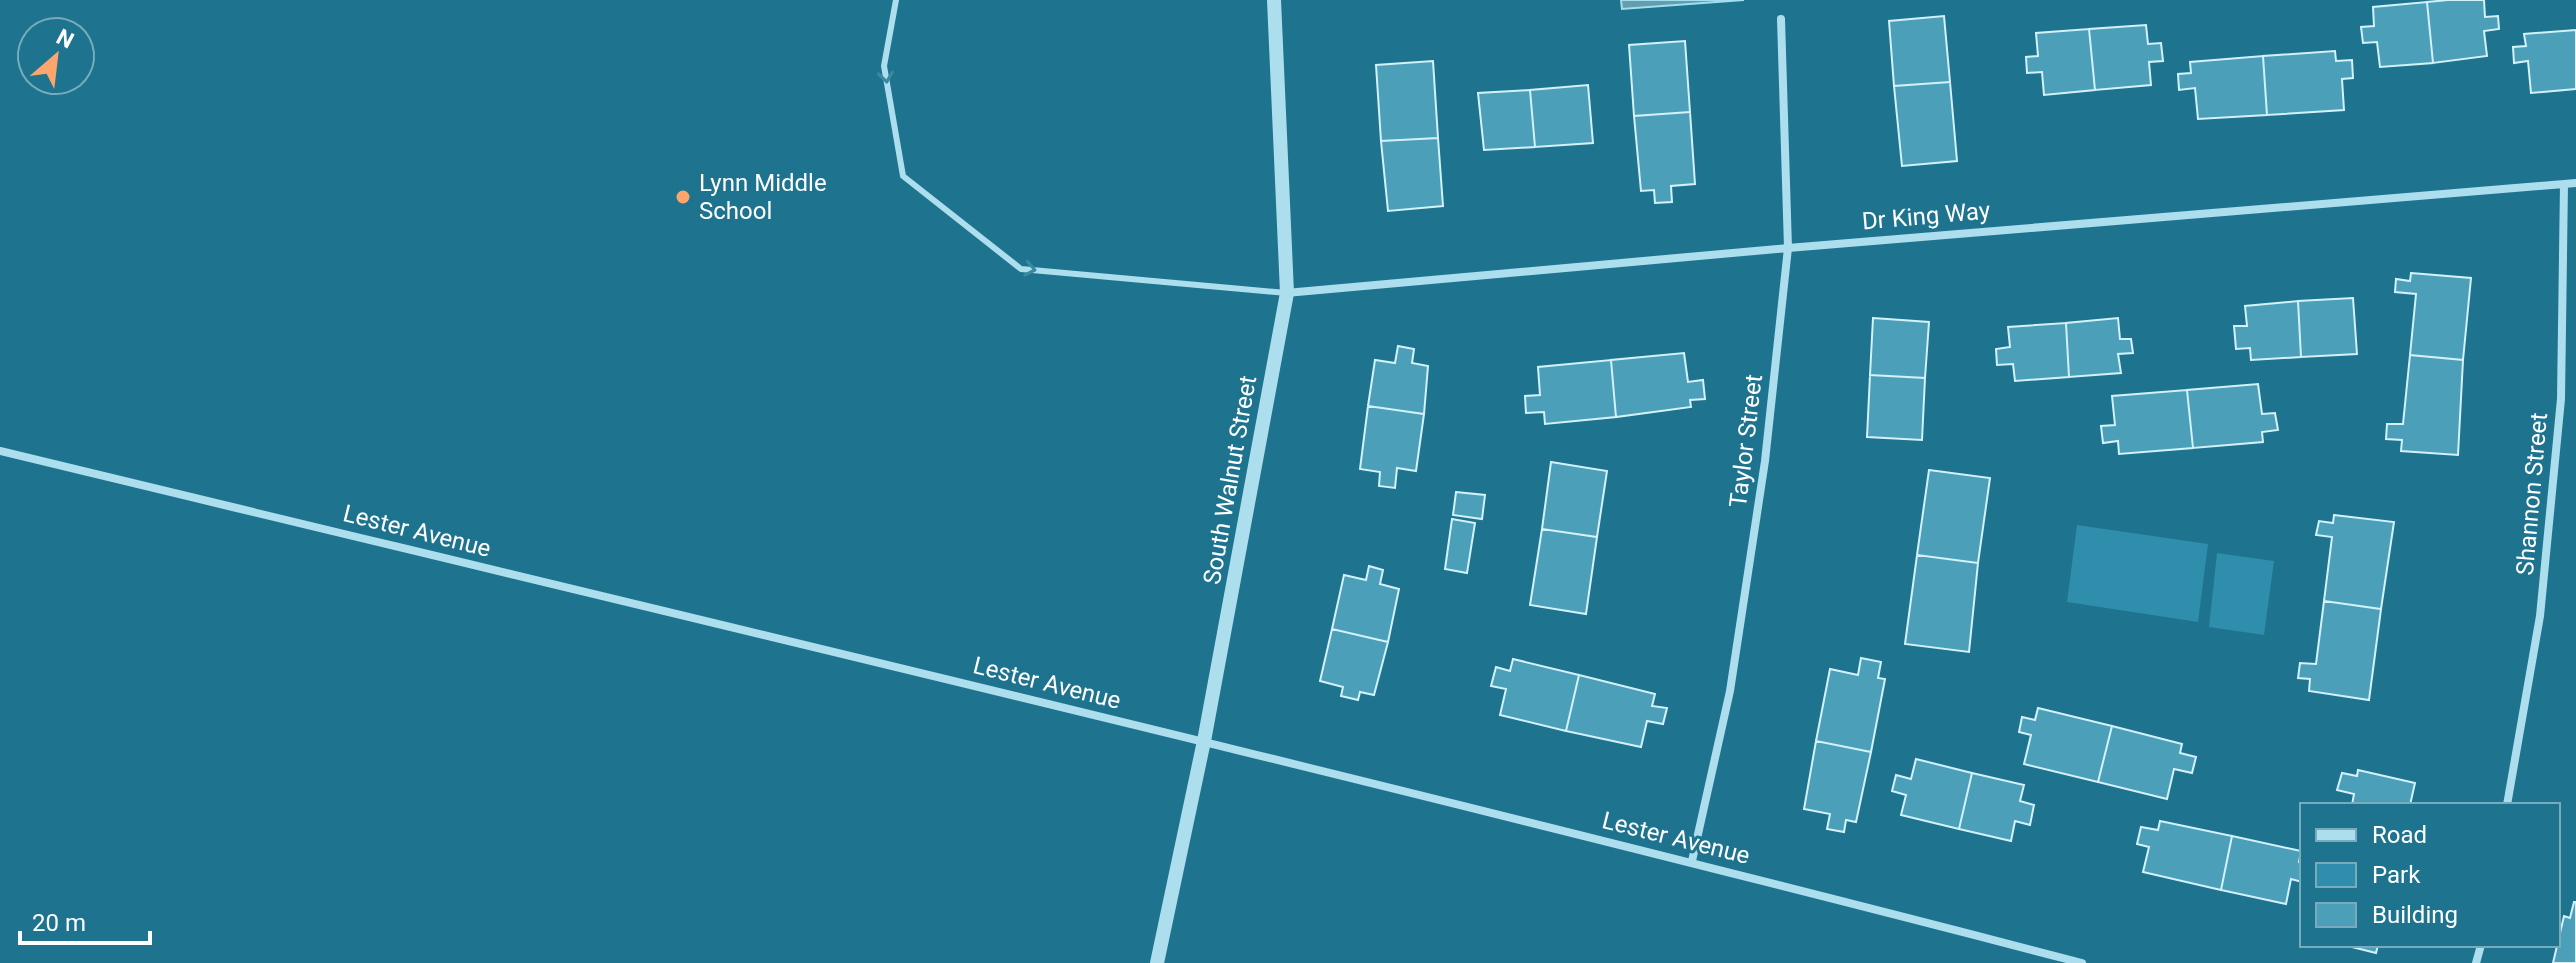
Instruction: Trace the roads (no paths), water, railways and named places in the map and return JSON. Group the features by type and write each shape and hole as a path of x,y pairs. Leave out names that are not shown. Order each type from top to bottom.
{"street":[{"name":"South Walnut Street","path":"1157,963 1204,741 1284,293 1274,0"},
{"name":"Taylor Street","path":"1692,861 1730,691 1765,461 1788,248 1781,19"},
{"name":"Dr King Way","path":"1284,293 2576,183"},
{"name":"Shannon Street","path":"2507,803 2540,616 2561,399 2564,184"},
{"name":"Lester Avenue","path":"0,451 1692,861 2082,963"}],"lane":[{"path":"896,0 884,66 903,176 1021,269 1284,293"}],"place":[{"name":"Lynn Middle School","path":"683,197"}]}
